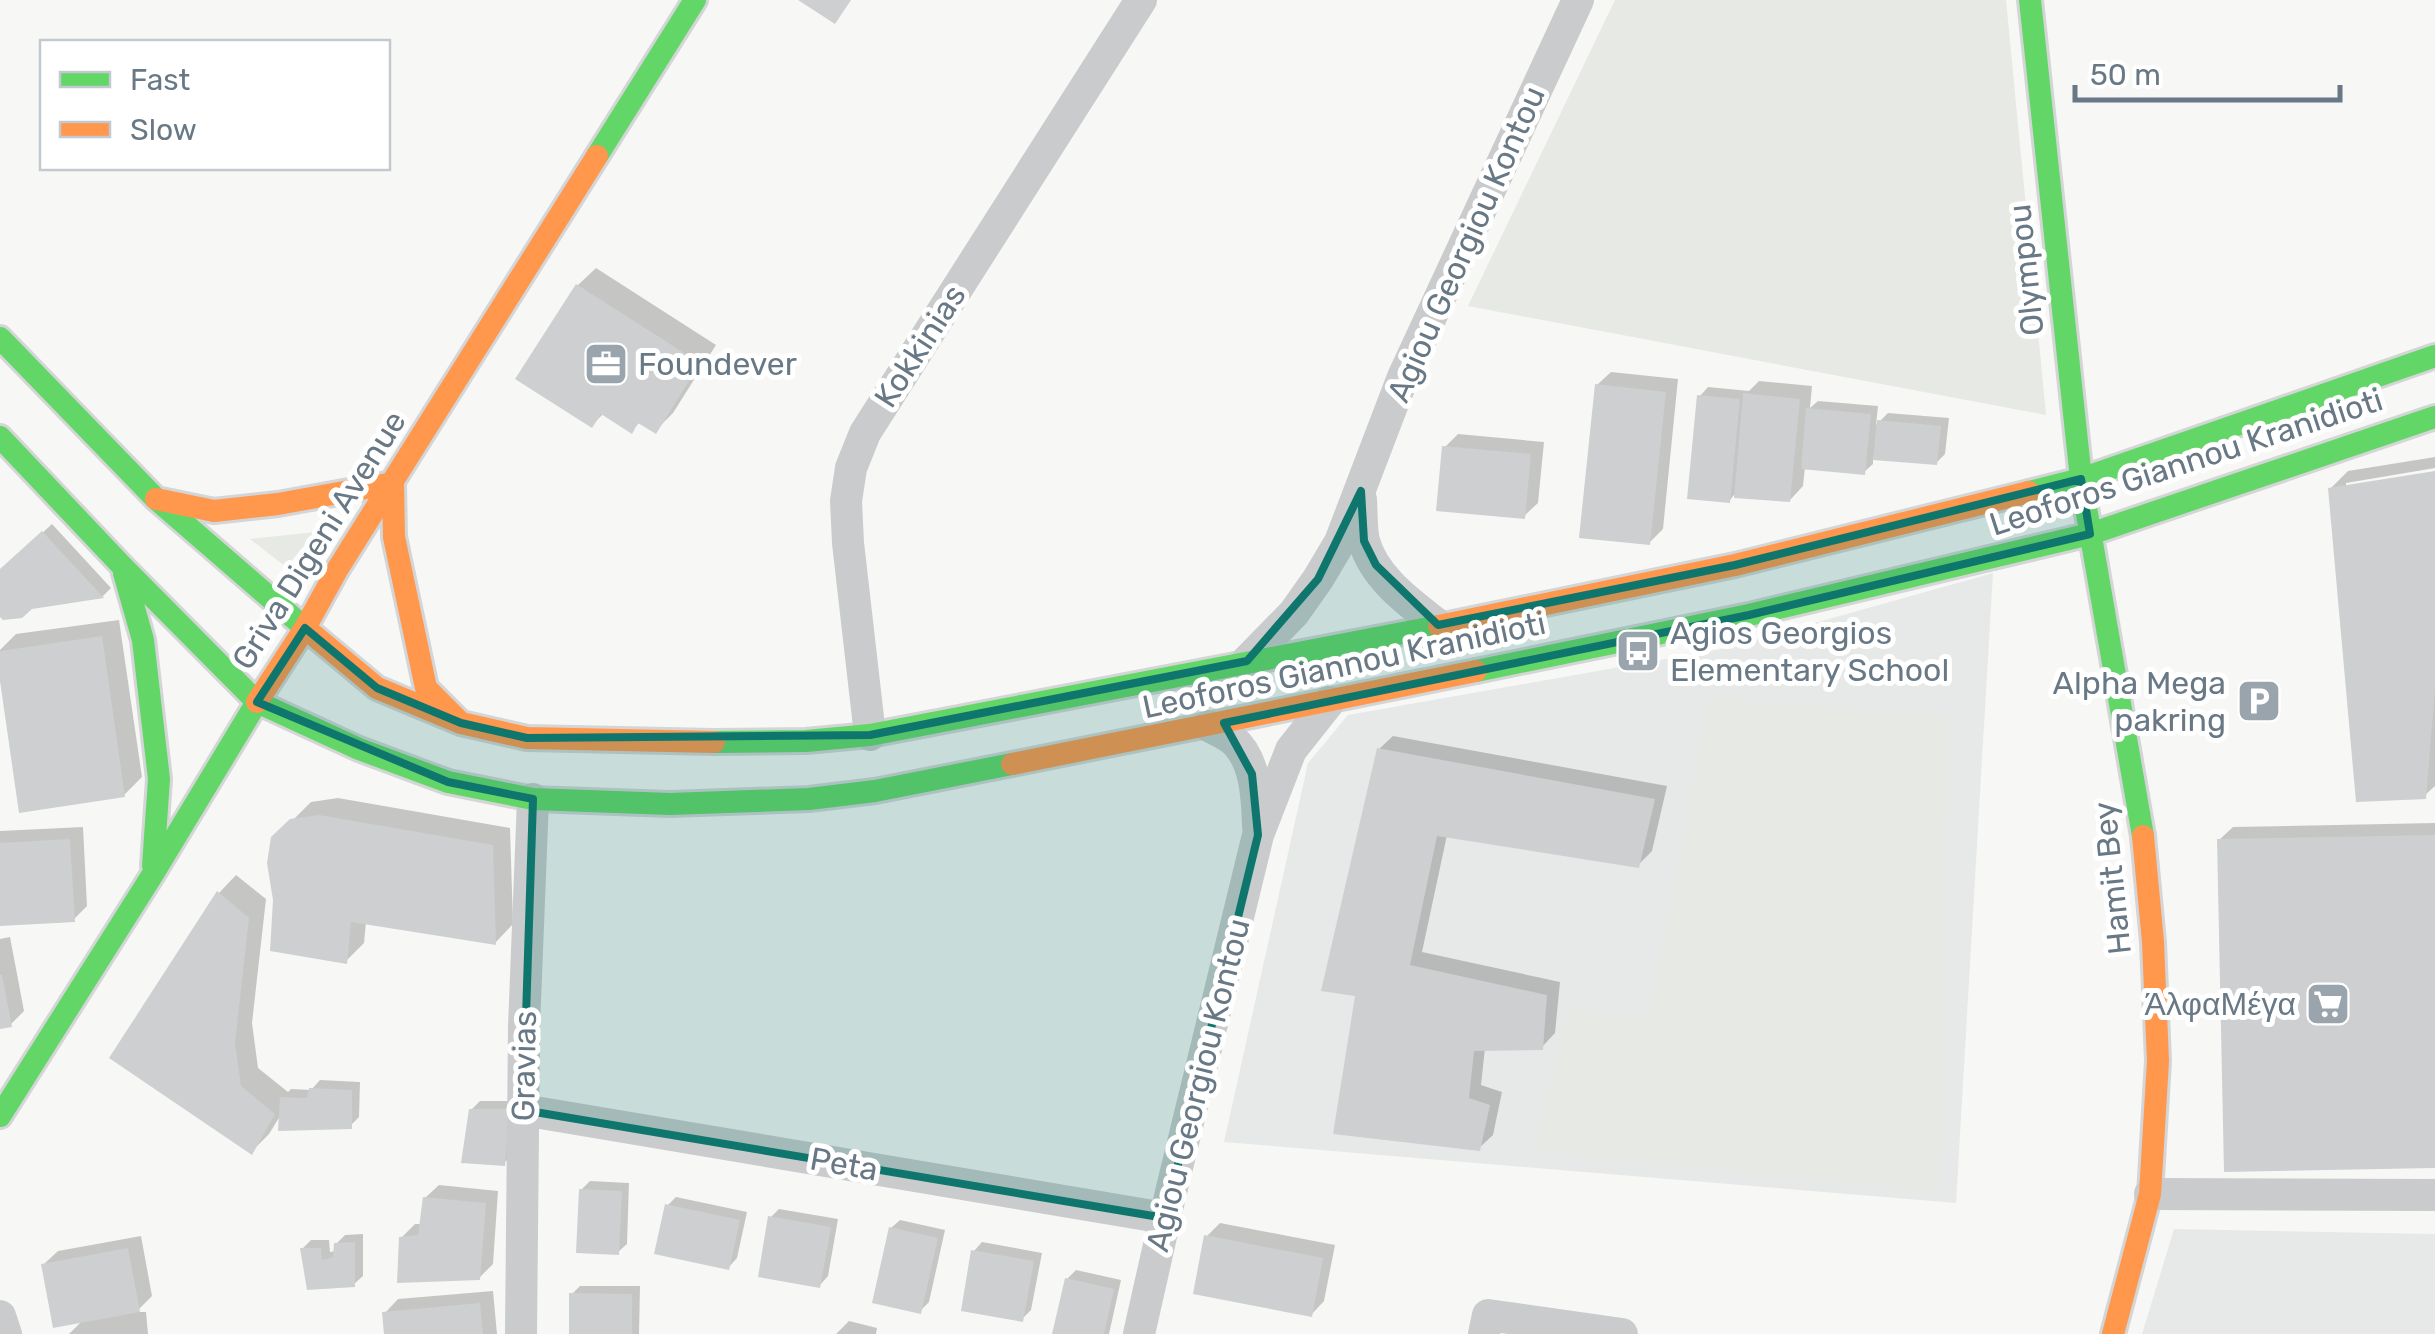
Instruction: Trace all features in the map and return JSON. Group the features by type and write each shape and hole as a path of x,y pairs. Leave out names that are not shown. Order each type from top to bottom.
{"main road":[{"name":"Griva Digeni Avenue","path":"0,1116 695,0"},
{"name":"Olympou","path":"2030,0 2090,534"},
{"name":"Leoforos Giannou Kranidioti","path":"0,338 156,499 378,688 461,723 528,738 650,742 870,735 1537,607 1735,565 2081,479 2435,356"},
{"name":"Leoforos Giannou Kranidioti","path":"257,702 359,750 448,782 534,799 670,804 809,799 876,791 1749,615 2090,534 2435,416"},
{"path":"0,437 257,702"},
{"path":"156,499 214,512 392,483 394,537 426,688 461,723"},
{"name":"Hamit Bey","path":"2090,534 2142,820 2158,1061 2150,1194 2113,1334"},
{"path":"122,566 143,640 159,778 153,874"}],"street":[{"name":"Kokkinias","path":"870,735 848,543 846,501 850,468 865,433 1140,0"},
{"name":"Agiou Georgiou Kontou","path":"1248,661 1294,613 1340,542 1403,377 1578,0"},
{"name":"Agiou Georgiou Kontou","path":"1361,491 1364,540 1376,566 1391,585 1438,625"},
{"name":"Agiou Georgiou Kontou","path":"1140,1334 1258,836 1291,750 1329,702"},
{"name":"Agiou Georgiou Kontou","path":"1210,726 1234,740 1252,774 1258,836"},
{"name":"Gravias","path":"521,1334 524,1027 534,799"},
{"name":"Peta","path":"523,1110 1165,1218"},
{"path":"2150,1194 2435,1195"},
{"path":"0,1316 6,1334"},
{"path":"1486,1324 1622,1334"}],"highlighted area":[{"path":"2081,479 2090,534 1749,615 1224,723 1252,774 1258,835 1165,1218 523,1110 533,799 448,782 257,702 305,628 377,688 461,723 527,738 870,735 1247,661 1318,579 1361,491 1364,541 1376,565 1438,625 1735,565"}],"shaded area":[{"path":"1615,0 2006,0 2046,415 1468,306"},
{"path":"316,532 286,567 250,539"},
{"path":"1993,573 1956,1203 1224,1142 1308,763 1348,715 1722,649"},
{"path":"1710,698 1949,717 1939,1192 1535,1151 1567,1009 1648,1020"},
{"path":"2174,1229 2435,1234 2435,1334 2142,1334"}],"building":[{"path":"798,0 851,0 835,24"},
{"path":"576,284 700,363 656,434 638,423 632,434 601,414 592,428 515,379"},
{"path":"1595,384 1666,392 1650,545 1579,538"},
{"path":"1743,393 1800,399 1790,502 1734,498"},
{"path":"1697,395 1740,399 1730,503 1687,499"},
{"path":"1806,408 1871,414 1865,475 1801,469"},
{"path":"1877,420 1941,426 1937,465 1873,460"},
{"path":"1442,446 1531,454 1525,519 1436,511"},
{"path":"2435,471 2435,689 2426,799 2356,802 2328,488"},
{"path":"42,531 104,598 32,609 22,618 3,620 0,569"},
{"path":"102,636 125,797 19,813 0,681 0,651"},
{"path":"1377,748 1655,799 1639,868 1437,836 1410,965 1547,995 1543,1050 1474,1051 1469,1098 1490,1105 1480,1151 1333,1134 1355,996 1321,991"},
{"path":"319,815 493,845 496,945 351,922 347,964 270,951 273,900 267,863 271,837 290,819"},
{"name":"ΆλφαΜέγα","path":"2435,835 2435,1168 2224,1172 2217,839"},
{"path":"70,839 75,922 0,926 0,843"},
{"path":"217,891 249,918 235,1043 241,1086 275,1114 252,1155 109,1058"},
{"path":"0,975 12,1027 0,1029"},
{"path":"309,1088 352,1090 352,1129 278,1131 280,1097 307,1098"},
{"path":"469,1109 513,1109 505,1166 461,1163"},
{"path":"579,1189 622,1191 619,1255 576,1253"},
{"path":"423,1197 486,1203 480,1280 397,1283 399,1237 418,1235"},
{"path":"665,1204 740,1220 729,1270 654,1254"},
{"path":"768,1216 831,1227 820,1288 758,1277"},
{"path":"889,1227 938,1238 921,1314 872,1303"},
{"path":"1204,1235 1323,1258 1312,1317 1193,1294"},
{"path":"355,1242 355,1287 307,1290 300,1248 321,1248 322,1260 333,1257 334,1243"},
{"path":"128,1248 140,1312 53,1328 41,1264"},
{"path":"971,1250 1034,1261 1023,1322 961,1311"},
{"path":"1065,1278 1114,1289 1104,1334 1052,1334"},
{"path":"569,1293 632,1294 632,1334 569,1334"},
{"path":"480,1303 483,1334 384,1334 382,1312"}],"traffic: fast":[{"path":"597,156 695,0"},
{"path":"2030,0 2081,479 2143,836"},
{"path":"0,338 156,499 305,628"},
{"path":"2029,492 2081,479 2435,356"},
{"path":"1476,671 1749,615 2090,534 2435,417"},
{"path":"0,437 257,702 0,1116"},
{"path":"124,573 143,640 159,779 153,866"},
{"path":"714,742 806,741 870,735 1439,626"},
{"path":"257,702 359,749 448,782 533,799 670,804 809,799 875,791 1012,764"}],"traffic: slow":[{"path":"257,702 597,156"},
{"path":"393,483 394,537 426,688 461,723"},
{"path":"156,499 214,511 393,483"},
{"path":"1439,626 1735,565 2029,492"},
{"path":"305,628 377,688 461,723 527,738 714,742"},
{"path":"1012,764 1476,671"},
{"path":"2113,1334 2150,1194 2158,1061 2143,836"}],"place":[{"name":"Foundever","path":"606,364"},
{"name":"Agios Georgios Elementary School","path":"1638,651"},
{"name":"Alpha Mega pakring","path":"2259,701"},
{"name":"ΆλφαΜέγα","path":"2328,1004"}]}
